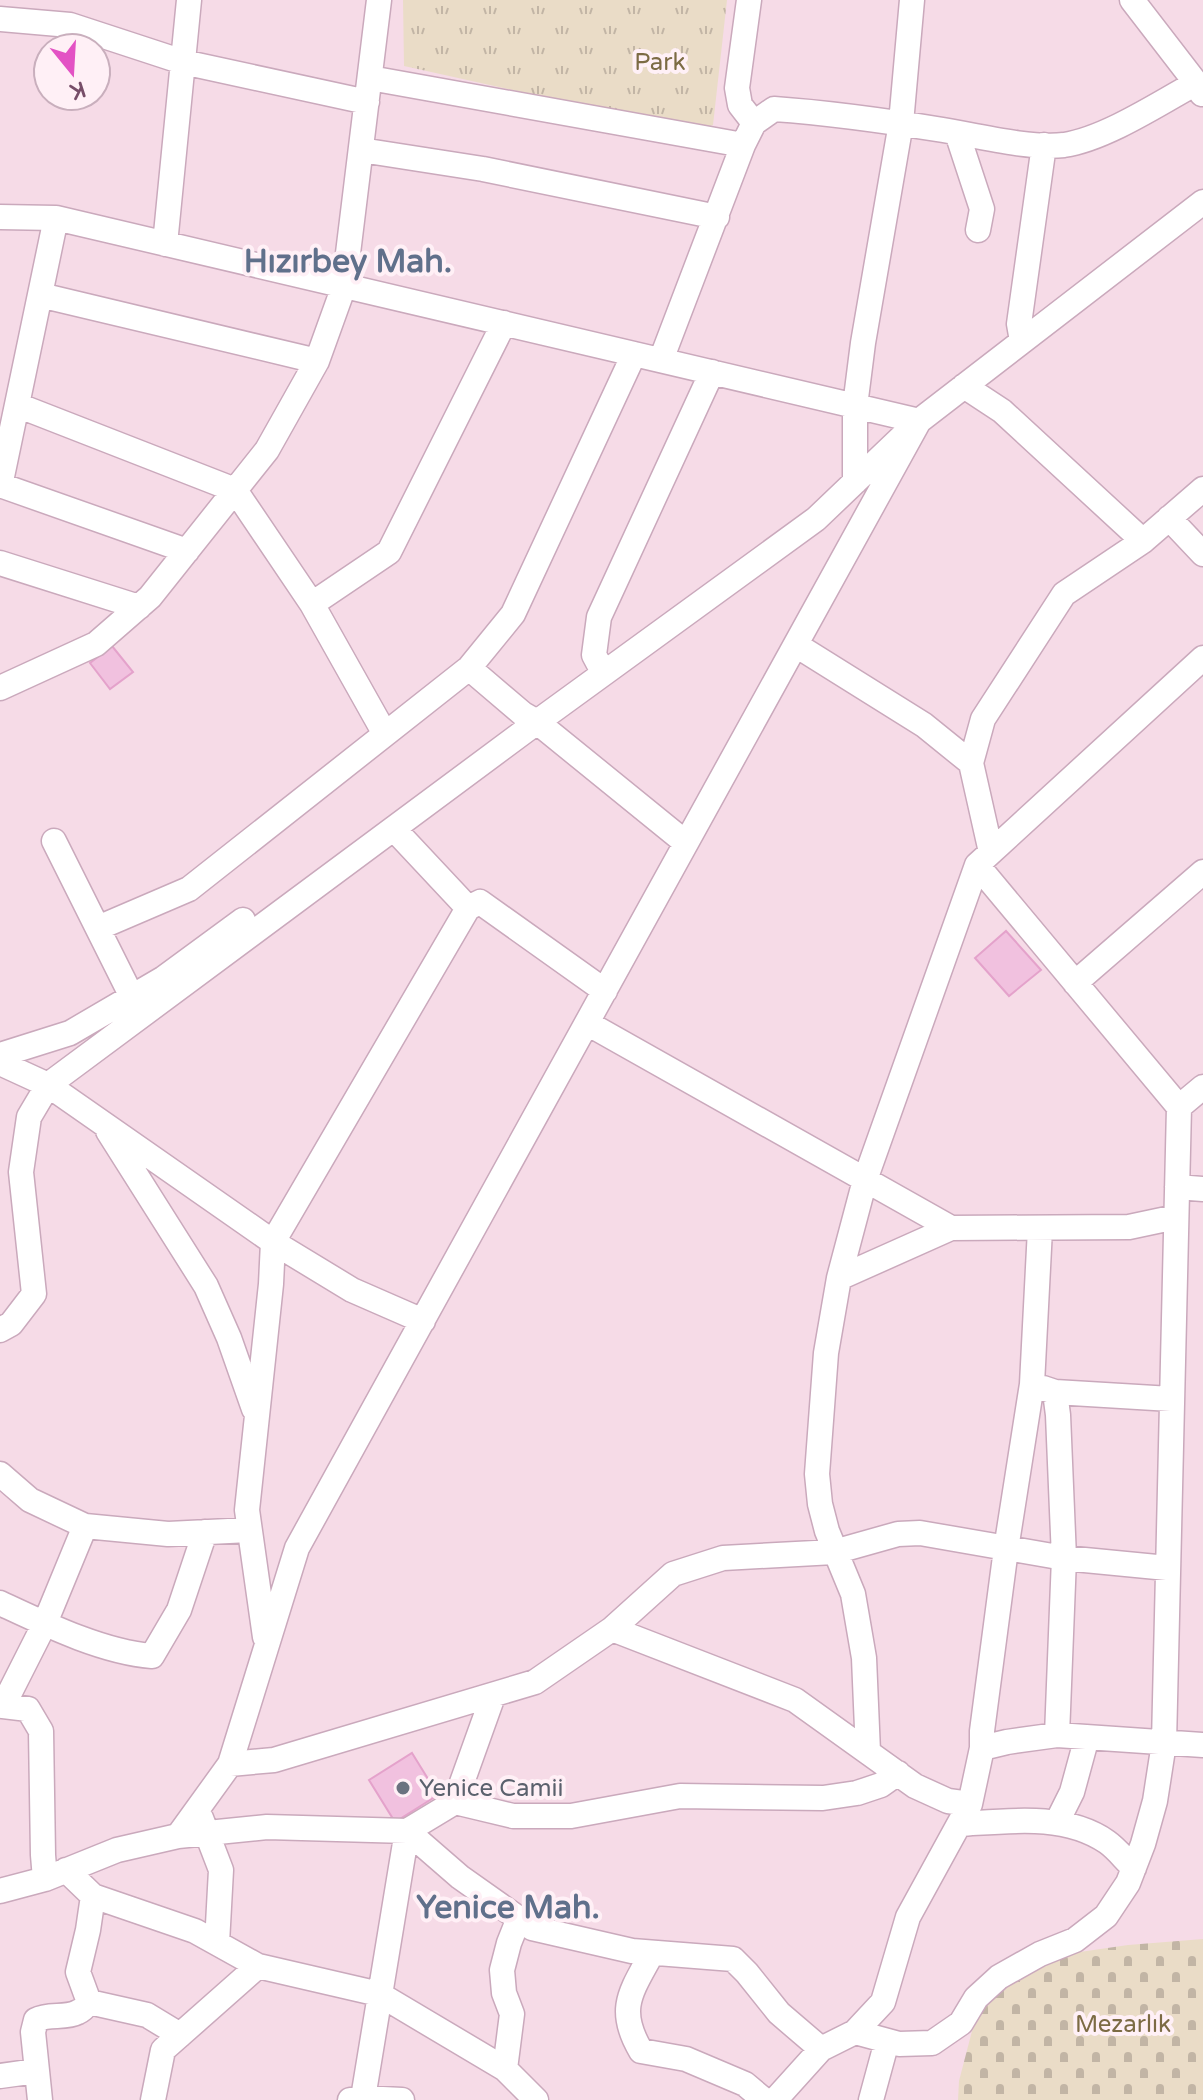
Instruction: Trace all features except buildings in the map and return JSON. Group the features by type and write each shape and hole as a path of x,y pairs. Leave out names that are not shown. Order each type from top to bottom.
{"street":[{"path":"165,244 189,0"},
{"path":"0,688 96,644 150,597 267,450 317,361 344,286 379,0"},
{"path":"748,134 737,88 749,0"},
{"path":"855,482 855,406 901,123 912,0"},
{"path":"661,360 748,134 774,109 901,123 1044,145 1066,145 1110,131 1200,89 1132,0"},
{"path":"0,19 70,25 183,62 368,90 748,134"},
{"path":"957,133 982,209 978,230"},
{"path":"1022,341 1019,324 1044,145"},
{"path":"361,150 483,169 717,217"},
{"path":"0,1055 70,1033 164,978 530,718 624,660 816,519 919,421 1203,202"},
{"path":"0,217 56,218 919,421"},
{"path":"56,218 0,486 187,551"},
{"path":"40,295 317,361"},
{"path":"312,604 389,552 504,323"},
{"path":"98,928 189,889 469,668 513,614 634,354"},
{"path":"602,670 594,655 599,617 712,372"},
{"path":"964,386 1002,411 1143,541"},
{"path":"17,405 235,490 312,604 385,734"},
{"path":"178,1836 230,1764 297,1548 919,421"},
{"path":"855,2032 899,2044 932,2043 961,2023 976,1998 999,1977 1040,1954 1075,1940 1106,1916 1128,1883 1155,1801 1164,1743 1179,1107 1075,983 984,858 971,763 983,719 1064,594 1143,541 1203,489"},
{"path":"1169,518 1203,554"},
{"path":"0,563 139,607"},
{"path":"796,645 924,725 971,763"},
{"path":"868,1752 862,1645 853,1594 834,1552 820,1504 817,1474 826,1353 839,1278 865,1180 984,858 1203,658"},
{"path":"0,1330 11,1324 34,1294 21,1172 29,1117 48,1085 394,829 530,718 552,693 624,660"},
{"path":"469,668 686,843"},
{"path":"394,829 468,908"},
{"path":"54,841 132,997"},
{"path":"1075,983 1203,872"},
{"path":"266,1645 247,1510 273,1242 468,908 480,902 605,991"},
{"path":"587,1023 951,1228"},
{"path":"0,1063 48,1085 273,1242 352,1290 423,1321"},
{"path":"1179,1107 1203,1087"},
{"path":"103,1123 206,1286 229,1338 256,1416"},
{"path":"1177,1187 1203,1189"},
{"path":"839,1278 951,1228 1129,1227 1176,1217"},
{"path":"775,2100 821,2049 855,2032 883,2002 908,1917 965,1814 982,1748 1006,1549 1032,1384 1040,1229"},
{"path":"1032,1384 1055,1392 1171,1399"},
{"path":"1055,1392 1064,1558 1057,1735"},
{"path":"0,1474 30,1500 85,1526 168,1534 249,1530"},
{"path":"85,1526 45,1623 1,1706 28,1709 41,1731 43,1855 56,1874 93,1896 195,1931 258,1966 379,1994 505,2069 536,2100"},
{"path":"0,1603 128,1654 152,1656 179,1610 205,1532"},
{"path":"230,1764 274,1760 535,1682 612,1629 673,1574 723,1558 834,1552 898,1534 920,1533 1064,1558 1167,1568"},
{"path":"612,1629 795,1700 915,1786 948,1801 965,1814 1057,1822 1085,1830 1109,1843 1134,1868"},
{"path":"0,1891 56,1874 117,1850 178,1836 267,1827 407,1831 455,1802 493,1696"},
{"path":"982,1748 1057,1735 1203,1745"},
{"path":"1057,1822 1072,1792 1087,1737"},
{"path":"455,1802 513,1816 571,1816 680,1796 823,1798 857,1793 881,1785 898,1773"},
{"path":"198,1808 221,1870 217,1943"},
{"path":"407,1831 460,1877 532,1928 632,1951 733,1959 779,2013 821,2049"},
{"path":"402,2100 356,2099 379,1994 407,1831"},
{"path":"89,2002 78,1972 93,1896"},
{"path":"505,2069 512,2014 504,1993 502,1970 519,1918"},
{"path":"652,1953 627,2003 628,2027 641,2051 686,2059 745,2084 764,2100"},
{"path":"153,2100 163,2050 258,1966"},
{"path":"89,2002 147,2015 180,2035"},
{"path":"40,2100 33,2032 36,2020 43,2016 79,2012 89,2002"},
{"path":"871,2100 887,2041"},
{"path":"0,2076 36,2071"}],"shaded area":[{"path":"0,0 1203,0 1203,2100 0,2100"}],"green space":[{"name":"Park","path":"403,0 727,0 713,125 698,131 404,66"},
{"name":"Mezarlık","path":"1203,1939 1203,2100 958,2100 959,2081 972,2031 986,2005 1017,1978 1073,1953"}],"place":[{"name":"Yenice Camii","path":"403,1788"}],"district":[{"name":"Hızırbey Mah.","path":"348,262"},
{"name":"Yenice Mah.","path":"508,1908"}]}
